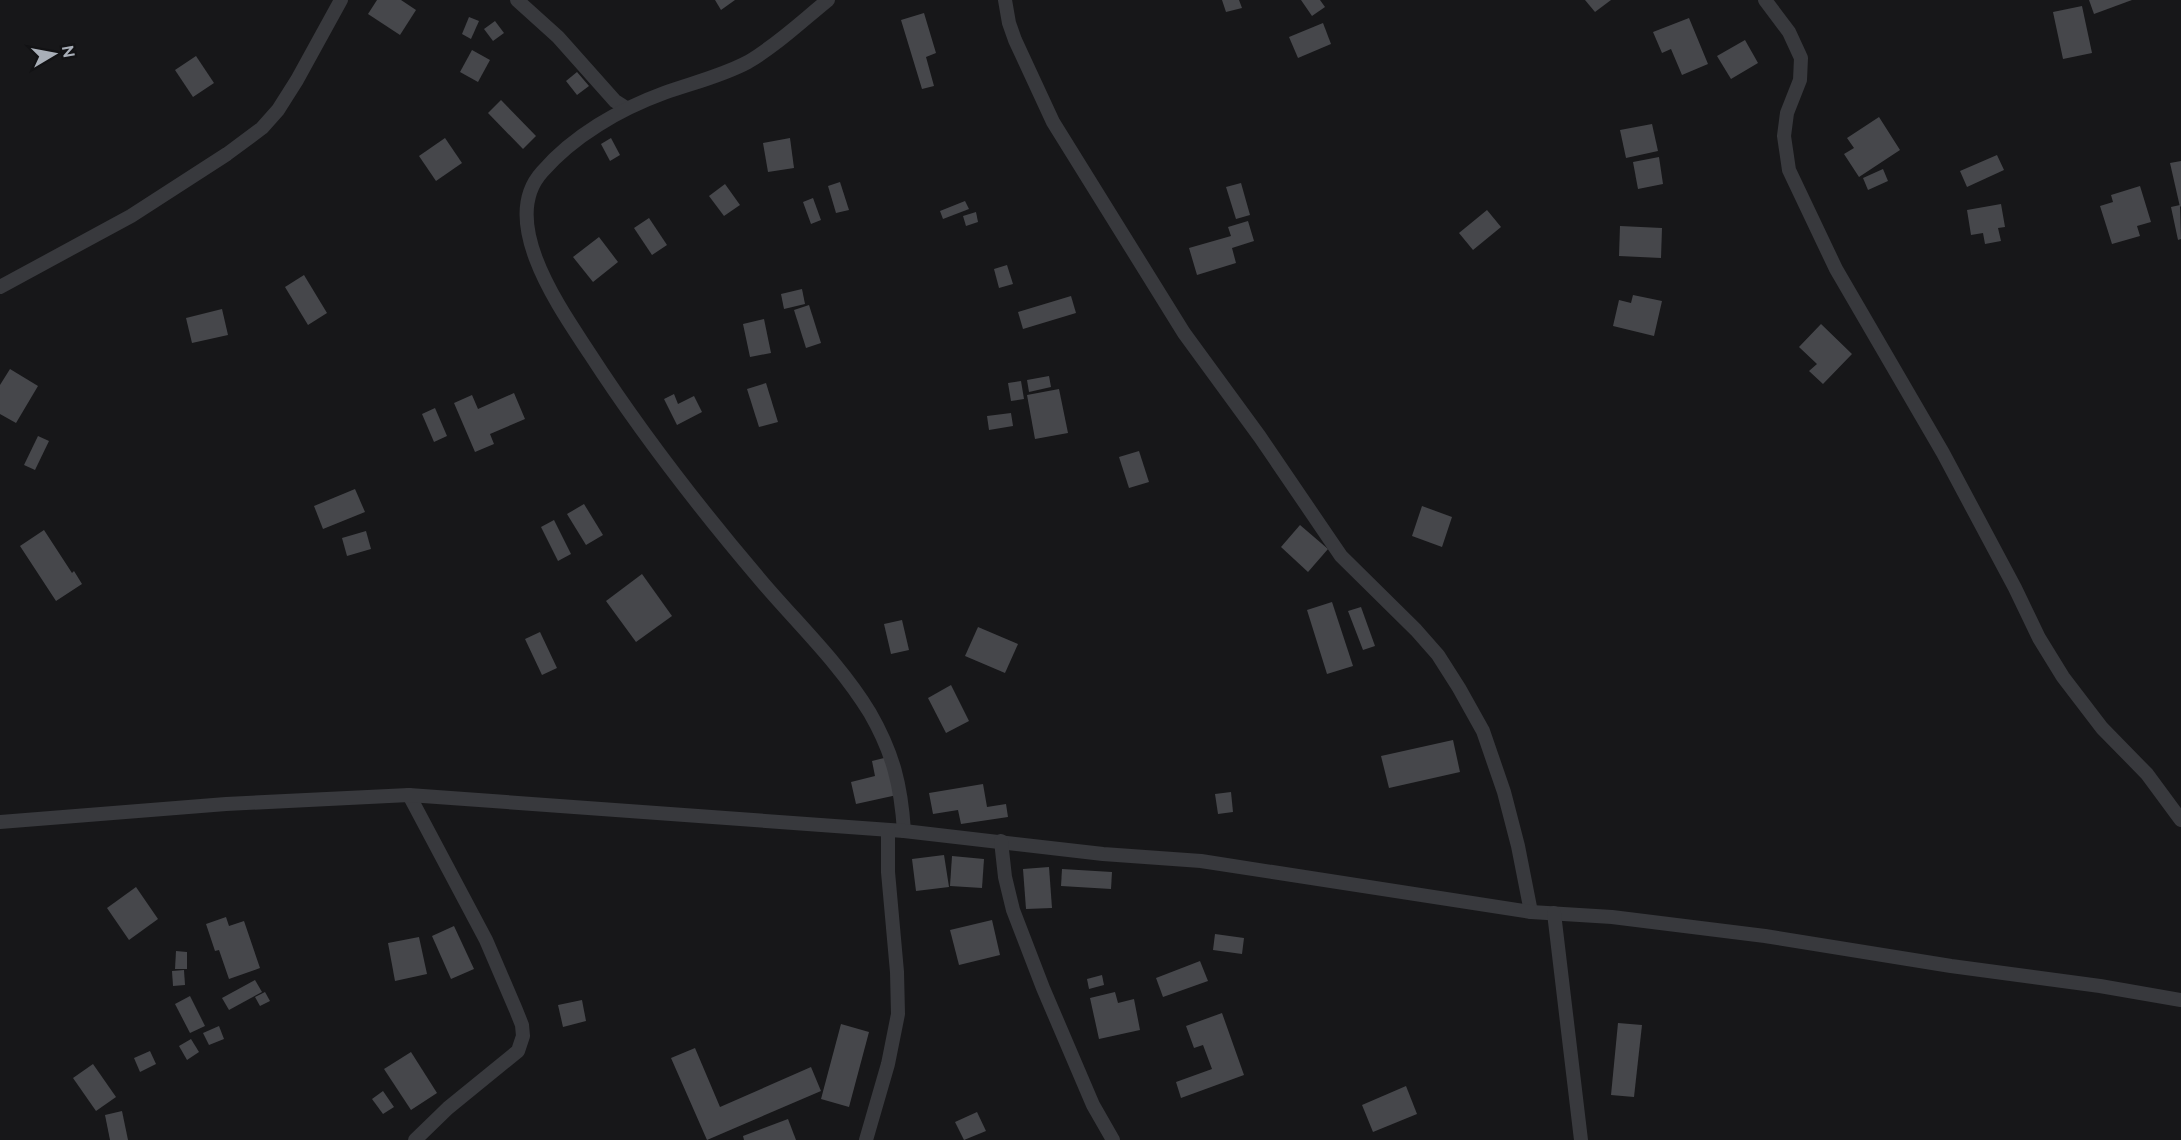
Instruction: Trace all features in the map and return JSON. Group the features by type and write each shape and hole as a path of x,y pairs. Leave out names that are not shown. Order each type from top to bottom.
{"street":[{"path":"0,287 131,216 227,154 262,128 278,110 297,80 341,0"},
{"path":"517,0 558,37 615,101 626,108"},
{"path":"828,0 749,61 722,74 626,108 594,128 541,172 530,189 527,209 530,237 539,271 633,421 743,559 841,672 868,711 886,743 897,773 902,799 904,831"},
{"path":"1005,0 1015,40 1053,122 1184,333 1260,437 1341,556 1416,630 1438,655 1459,687 1483,730 1504,792 1518,846 1531,912"},
{"path":"1766,0 1789,32 1801,58 1800,80 1787,113 1784,136 1789,170 1836,269 1943,453 2045,648 2063,677 2102,728 2146,774 2181,820"},
{"path":"0,822 226,804 409,795 904,831 1103,854 1201,861 1531,912 1612,917 1765,936 2181,1000"},
{"path":"409,795 486,940 519,1018 523,1036 518,1051 448,1108 415,1140"},
{"path":"866,1140 888,1064 898,1014 897,972 888,872 888,830"},
{"path":"1002,841 1005,877 1013,910 1043,988 1093,1105 1113,1140"},
{"path":"1554,913 1581,1140"}],"building":[{"path":"377,0 401,0 416,10 400,35 368,14"},
{"path":"715,0 735,0 721,10"},
{"path":"1222,0 1239,0 1242,8 1226,12"},
{"path":"1301,0 1320,0 1325,7 1312,16"},
{"path":"1585,0 1611,0 1595,12"},
{"path":"2089,0 2132,0 2094,14"},
{"path":"2082,6 2092,53 2063,59 2053,12"},
{"path":"924,13 936,53 926,57 934,86 922,89 901,20"},
{"path":"469,17 479,21 471,39 462,34"},
{"path":"1689,18 1708,64 1682,75 1671,49 1662,53 1653,32"},
{"path":"495,21 504,33 493,41 484,29"},
{"path":"1323,23 1331,44 1298,58 1289,37"},
{"path":"1745,40 1758,63 1731,79 1717,56"},
{"path":"472,50 490,60 478,82 460,72"},
{"path":"196,56 214,83 193,97 175,70"},
{"path":"577,72 589,86 577,95 566,81"},
{"path":"501,100 536,136 523,149 488,113"},
{"path":"1879,117 1900,150 1859,177 1844,154 1854,148 1847,138"},
{"path":"1652,124 1658,151 1626,158 1620,130"},
{"path":"445,138 462,163 436,181 419,156"},
{"path":"611,138 620,155 610,161 601,144"},
{"path":"790,138 794,168 768,172 763,143"},
{"path":"1997,155 2004,170 1967,187 1960,171"},
{"path":"1659,157 1663,184 1638,189 1633,162"},
{"path":"2181,161 2181,206 2180,207 2170,163"},
{"path":"1883,169 1888,181 1868,190 1863,178"},
{"path":"840,182 849,210 836,213 828,186"},
{"path":"1241,183 1250,215 1236,219 1226,187"},
{"path":"725,184 740,205 724,216 709,196"},
{"path":"2140,186 2151,222 2137,226 2140,236 2112,244 2100,206 2113,202 2111,195"},
{"path":"813,198 821,220 811,224 803,202"},
{"path":"965,201 969,209 943,219 940,211"},
{"path":"2001,204 2005,227 1998,228 2001,241 1985,244 1983,233 1971,235 1967,210"},
{"path":"2180,205 2181,239 2178,240 2171,207"},
{"path":"1487,210 1501,227 1473,250 1459,233"},
{"path":"976,212 978,222 966,226 963,216"},
{"path":"649,218 667,245 652,255 634,228"},
{"path":"1248,221 1254,241 1232,248 1236,263 1197,275 1189,248 1231,236 1228,227"},
{"path":"1620,226 1662,228 1661,258 1619,256"},
{"path":"599,237 618,262 593,282 573,257"},
{"path":"1007,265 1013,284 999,288 994,269"},
{"path":"304,275 327,313 308,325 285,287"},
{"path":"802,289 805,304 784,309 781,294"},
{"path":"1633,295 1662,301 1654,336 1613,326 1619,300 1631,303"},
{"path":"1071,296 1076,313 1023,329 1018,312"},
{"path":"809,305 821,343 806,348 794,310"},
{"path":"222,309 228,335 192,343 186,318"},
{"path":"764,319 771,353 750,357 743,324"},
{"path":"1821,324 1852,354 1823,384 1809,371 1817,364 1799,347"},
{"path":"10,369 38,386 16,423 0,414 0,385"},
{"path":"1049,376 1051,387 1029,392 1027,380"},
{"path":"1021,381 1024,399 1011,401 1008,383"},
{"path":"766,383 778,422 759,427 747,389"},
{"path":"1059,389 1068,433 1035,439 1027,395"},
{"path":"514,393 525,419 490,434 494,444 475,452 454,403 472,395 478,409"},
{"path":"674,394 678,404 694,396 702,412 677,425 664,399"},
{"path":"435,408 447,436 434,442 422,414"},
{"path":"1011,413 1013,426 989,430 987,416"},
{"path":"38,436 49,441 35,470 24,465"},
{"path":"1139,451 1149,482 1129,488 1119,457"},
{"path":"355,489 365,512 323,529 314,506"},
{"path":"584,504 603,535 586,545 567,514"},
{"path":"1422,506 1452,517 1442,547 1412,536"},
{"path":"554,520 571,554 558,561 541,527"},
{"path":"1300,525 1328,549 1308,572 1281,547"},
{"path":"44,530 72,573 74,571 82,584 56,601 20,546"},
{"path":"366,531 371,549 347,556 342,538"},
{"path":"642,574 672,616 636,642 606,601"},
{"path":"1332,602 1353,666 1327,674 1307,610"},
{"path":"1361,607 1375,646 1363,650 1348,611"},
{"path":"902,620 909,650 891,654 884,624"},
{"path":"978,627 1018,644 1005,673 965,656"},
{"path":"540,632 557,668 542,675 525,639"},
{"path":"951,685 969,721 946,733 928,698"},
{"path":"1453,740 1460,772 1389,788 1381,756"},
{"path":"888,757 897,795 856,804 851,782 875,776 872,761"},
{"path":"983,784 987,807 1006,804 1008,817 961,824 958,810 933,814 929,793"},
{"path":"1231,792 1233,812 1218,814 1215,794"},
{"path":"944,855 949,887 916,891 912,859"},
{"path":"952,856 984,859 982,888 950,886"},
{"path":"1049,867 1052,908 1026,909 1023,869"},
{"path":"1062,869 1112,872 1111,889 1061,886"},
{"path":"136,887 158,919 129,940 107,908"},
{"path":"226,917 229,926 244,921 260,968 229,979 219,950 215,951 206,924"},
{"path":"992,920 1000,955 959,965 950,930"},
{"path":"454,926 474,969 451,979 432,936"},
{"path":"1215,934 1244,938 1242,954 1213,950"},
{"path":"419,937 427,974 395,981 388,943"},
{"path":"176,951 187,952 187,969 175,969"},
{"path":"1200,961 1208,981 1163,997 1156,978"},
{"path":"184,970 185,985 173,986 172,971"},
{"path":"1102,975 1104,985 1089,989 1087,979"},
{"path":"255,980 262,992 229,1010 222,998"},
{"path":"265,992 270,1001 260,1006 255,997"},
{"path":"1115,992 1118,1003 1134,999 1140,1030 1099,1039 1090,998"},
{"path":"190,996 205,1026 190,1033 175,1004"},
{"path":"582,1000 586,1021 563,1027 558,1005"},
{"path":"1222,1013 1244,1075 1181,1098 1176,1082 1212,1069 1203,1045 1194,1048 1186,1026"},
{"path":"1618,1023 1642,1025 1634,1097 1611,1095"},
{"path":"841,1024 869,1032 849,1107 821,1099"},
{"path":"219,1026 224,1039 209,1045 203,1033"},
{"path":"191,1039 199,1052 187,1060 179,1046"},
{"path":"695,1048 720,1107 811,1067 821,1091 707,1140 671,1058"},
{"path":"150,1051 156,1064 140,1072 134,1058"},
{"path":"411,1052 437,1093 411,1110 384,1069"},
{"path":"93,1064 116,1097 96,1111 73,1078"},
{"path":"1406,1086 1417,1114 1373,1132 1362,1105"},
{"path":"383,1091 394,1107 383,1114 372,1099"},
{"path":"122,1111 128,1140 110,1140 105,1115"},
{"path":"977,1112 986,1131 964,1140 955,1122"},
{"path":"788,1119 796,1140 744,1140 743,1136"}]}
